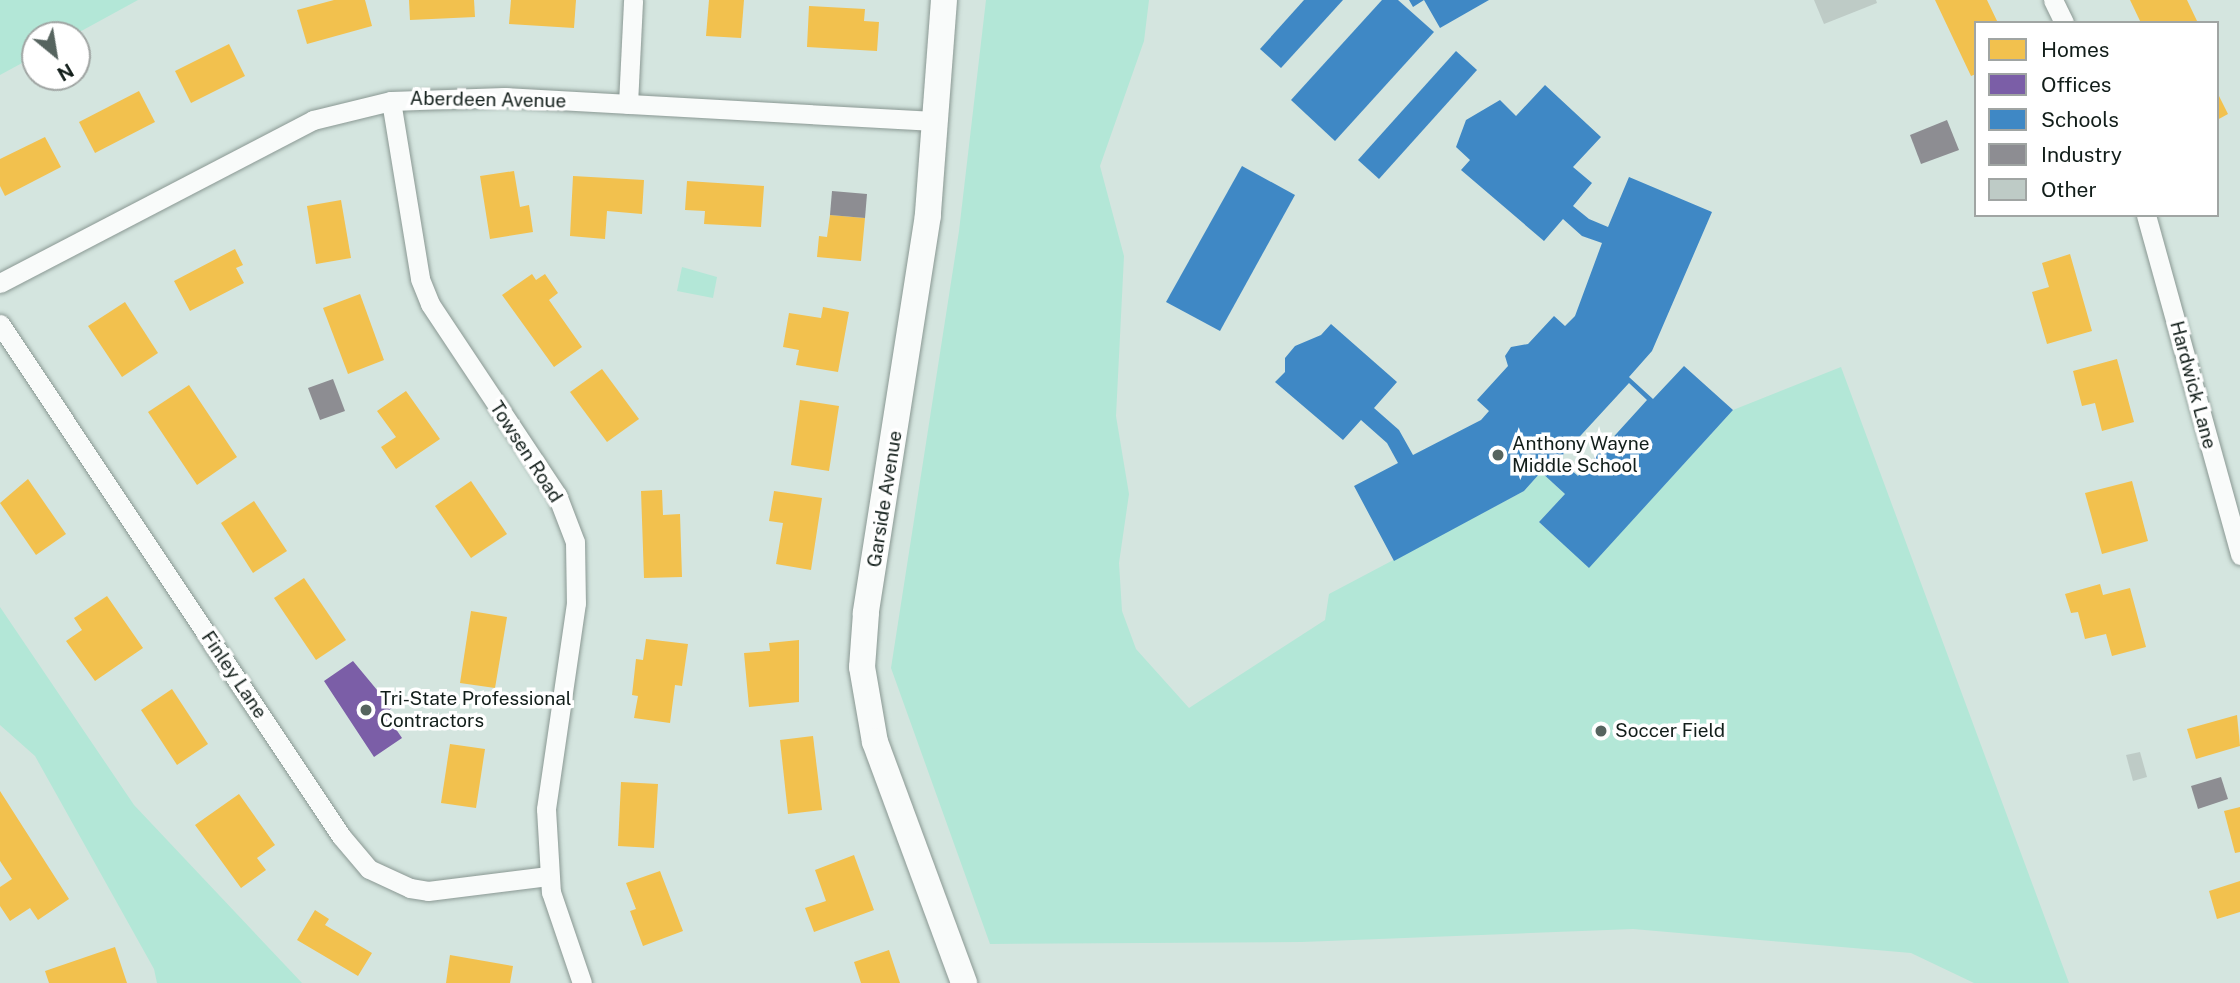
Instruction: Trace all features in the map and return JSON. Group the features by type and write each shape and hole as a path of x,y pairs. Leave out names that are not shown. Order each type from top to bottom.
{"street":[{"path":"628,104 633,0"},
{"name":"Garside Avenue","path":"944,0 928,215 866,613 862,667 875,742 964,983"},
{"path":"2053,0 2063,21"},
{"name":"Aberdeen Avenue","path":"0,283 313,120 391,101 466,97 934,121"},
{"name":"Towsen Road","path":"391,101 420,279 430,304 557,495 575,542 576,603 549,765 548,876 582,983"},
{"name":"Hardwick Lane","path":"2147,217 2240,555"},
{"name":"Finley Lane","path":"0,324 341,836 369,869 410,888 428,891 548,876"}],"green space":[{"path":"0,0 138,0 91,26 91,21 21,21 21,64 0,75"},
{"path":"986,0 1149,0 1144,41 1100,166 1124,256 1116,416 1129,494 1119,563 1122,611 1136,649 1189,708 1325,620 1329,594 1524,491 1541,472 1565,494 1539,522 1589,567 1733,410 1841,367 2069,983 1974,983 1911,953 1633,929 1302,942 990,944 891,668 959,231"},
{"path":"682,267 717,277 713,298 677,291"},
{"path":"0,607 134,805 302,983 157,983 154,969 35,756 0,725"}],"building: Homes":[{"path":"334,0 365,0 372,26 307,44 297,10"},
{"path":"409,0 474,0 475,17 410,20"},
{"path":"511,0 576,0 574,28 509,24"},
{"path":"709,0 744,0 741,38 706,36"},
{"path":"1935,0 1987,0 1997,21 1974,21 1974,75 1971,76"},
{"path":"2130,0 2187,0 2197,21 2140,21"},
{"path":"809,6 865,9 864,21 879,22 877,51 807,47"},
{"path":"229,44 245,76 191,103 175,71"},
{"path":"139,91 155,122 95,153 79,122"},
{"path":"2219,96 2228,114 2219,119"},
{"path":"45,137 61,167 5,196 0,186 0,159"},
{"path":"514,171 520,207 529,205 533,232 490,239 480,176"},
{"path":"573,176 644,180 642,214 607,211 605,239 570,236"},
{"path":"687,181 764,186 761,227 704,224 705,211 685,210"},
{"path":"341,200 351,258 316,264 307,206"},
{"path":"830,215 865,218 861,261 817,257 819,236 827,237"},
{"path":"235,249 243,265 236,268 244,283 190,311 174,281"},
{"path":"2070,254 2092,331 2047,344 2032,292 2049,287 2042,263"},
{"path":"532,274 536,280 545,274 558,293 549,300 582,347 554,367 502,295"},
{"path":"360,294 384,360 348,374 323,308"},
{"path":"125,302 158,353 122,377 88,326"},
{"path":"823,307 849,312 838,372 796,365 799,350 783,347 789,313 821,318"},
{"path":"2117,359 2134,422 2102,431 2095,403 2082,406 2073,371"},
{"path":"602,369 639,419 607,442 570,392"},
{"path":"189,385 237,457 197,485 148,412"},
{"path":"406,391 440,439 396,469 381,447 396,437 377,411"},
{"path":"800,400 839,406 829,471 791,465"},
{"path":"28,479 66,534 36,555 0,503"},
{"path":"471,481 507,534 471,558 435,506"},
{"path":"2132,481 2148,541 2102,554 2085,493"},
{"path":"662,490 663,515 680,514 682,577 644,578 641,491"},
{"path":"774,491 822,498 811,570 776,564 783,523 769,521"},
{"path":"254,501 287,551 253,573 221,523"},
{"path":"304,578 346,640 316,660 274,598"},
{"path":"2100,584 2103,595 2130,588 2146,647 2112,656 2106,634 2085,639 2078,612 2071,613 2065,594"},
{"path":"107,596 143,648 95,681 66,641 82,630 74,618"},
{"path":"471,611 507,617 495,688 460,683"},
{"path":"646,639 688,644 682,686 675,685 670,723 634,718 638,696 632,695 636,659 643,660"},
{"path":"799,640 799,702 749,707 744,653 770,651 769,643"},
{"path":"172,689 208,744 177,765 141,710"},
{"path":"2237,715 2240,746 2196,759 2187,729"},
{"path":"813,736 822,810 788,814 780,740"},
{"path":"450,744 485,749 476,808 441,803"},
{"path":"621,782 658,784 654,848 618,846"},
{"path":"0,791 69,899 38,920 30,908 10,921 0,906 0,887 12,879 0,861"},
{"path":"239,794 275,845 257,858 266,870 241,888 195,825"},
{"path":"2240,807 2240,852 2235,853 2224,811"},
{"path":"854,855 874,910 814,932 805,908 826,901 815,870"},
{"path":"660,871 683,931 643,946 630,911 636,909 626,883"},
{"path":"2240,881 2240,912 2217,919 2209,891"},
{"path":"315,910 329,919 325,925 372,953 358,976 297,940"},
{"path":"115,947 127,983 49,983 45,971"},
{"path":"889,950 900,983 861,983 854,962"},
{"path":"450,955 513,966 510,983 446,983"}],"building: Offices":[{"name":"Tri-State Professional Contractors","path":"353,661 392,708 385,713 402,738 374,757 324,681"}],"building: Schools":[{"path":"1304,0 1343,0 1281,68 1260,49"},
{"path":"1382,0 1398,0 1434,32 1335,141 1291,100"},
{"path":"1409,0 1424,0 1413,7"},
{"path":"1424,0 1489,0 1440,28"},
{"path":"1456,51 1477,70 1379,179 1358,160"},
{"name":"Anthony Wayne Middle School","path":"1545,85 1601,137 1573,167 1592,183 1573,206 1589,219 1608,227 1629,177 1712,212 1652,351 1629,377 1653,399 1684,366 1733,410 1589,568 1539,522 1565,494 1541,472 1524,491 1394,561 1354,486 1398,463 1387,443 1361,420 1343,440 1275,382 1285,372 1285,358 1295,346 1321,335 1331,324 1397,382 1374,408 1399,430 1413,455 1481,420 1489,411 1477,400 1508,366 1505,356 1511,347 1528,344 1554,316 1565,326 1575,316 1602,243 1582,236 1563,219 1544,241 1461,170 1470,160 1456,147 1466,120 1500,100 1516,116","holes":["1629,383 1647,400 1578,476 1559,459"]},
{"path":"1242,166 1295,195 1220,331 1166,302"}],"building: Industry":[{"path":"1947,120 1959,150 1921,164 1910,135"},
{"path":"832,191 867,194 865,218 830,215"},
{"path":"333,379 345,411 320,420 308,388"},
{"path":"2221,777 2228,799 2198,809 2191,786"}],"building: Other":[{"path":"1814,0 1876,0 1877,3 1824,24"},
{"path":"2140,752 2147,777 2133,781 2126,755"}],"place":[{"name":"Anthony Wayne Middle School","path":"1498,455"},
{"name":"Tri-State Professional Contractors","path":"366,710"},
{"name":"Soccer Field","path":"1601,731"}]}
